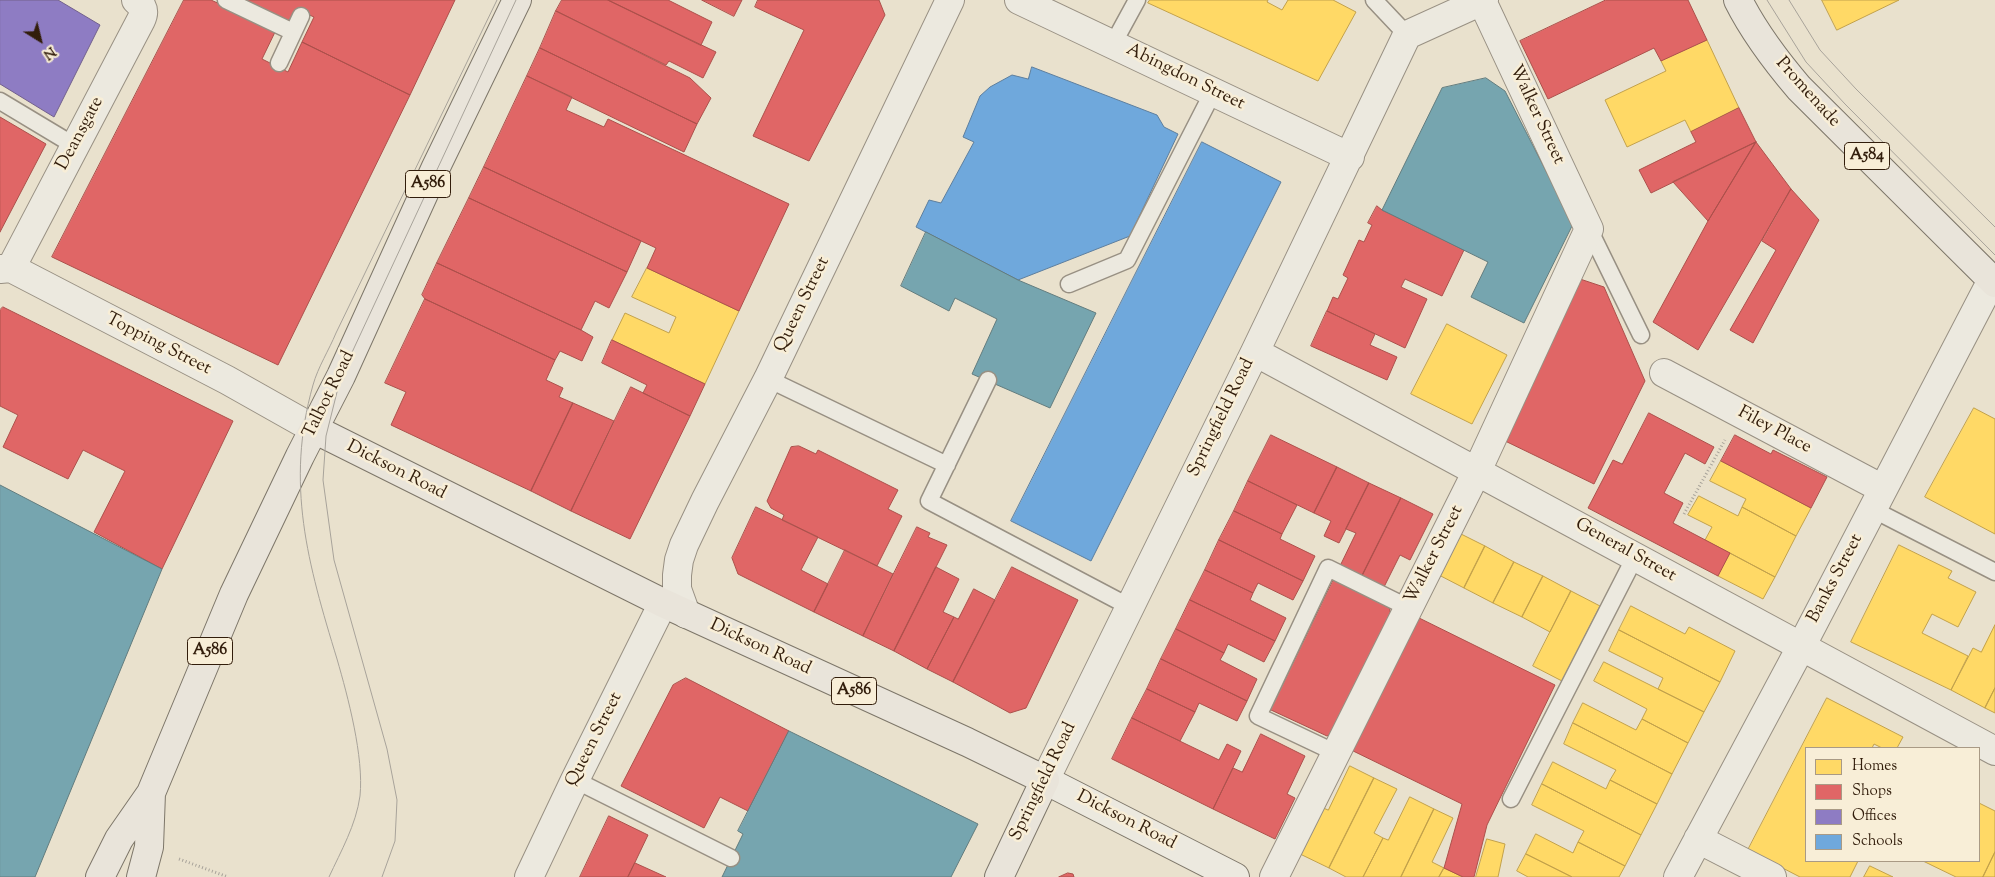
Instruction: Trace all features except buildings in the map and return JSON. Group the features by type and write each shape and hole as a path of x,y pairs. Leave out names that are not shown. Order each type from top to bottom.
{"main road":[{"name":"Talbot Road","path":"100,877 119,839 151,793 234,594 341,376 436,167 517,0"},
{"name":"Promenade","path":"1738,0 1748,20 1799,88 1994,281"},
{"name":"Dickson Road","path":"314,429 674,608 967,742 1044,780"},
{"name":"Springfield Road","path":"999,877 1044,780"},
{"name":"Talbot Road","path":"140,877 150,847 151,793"}],"street":[{"name":"Queen Street","path":"529,877 575,780 674,608 678,589 677,575 684,545 768,379 950,0"},
{"name":"Abingdon Street","path":"1019,0 1350,157"},
{"path":"1407,35 1483,0"},
{"name":"Walker Street","path":"1274,877 1477,471 1589,229 1483,0"},
{"name":"Deansgate","path":"6,268 75,146 141,20 144,14 141,2"},
{"name":"Springfield Road","path":"1044,780 1255,352 1407,35"},
{"name":"Topping Street","path":"6,268 227,380 314,429"},
{"name":"Banks Street","path":"1678,877 1994,281"},
{"name":"General Street","path":"1255,352 1995,751"},
{"name":"Filey Place","path":"1664,373 1740,413 1878,499"},
{"name":"Dickson Road","path":"1044,780 1235,877"},
{"path":"1698,839 1772,877"}],"lane":[{"path":"226,0 293,32"},
{"path":"1113,44 1137,0"},
{"path":"1374,0 1407,35"},
{"path":"279,64 301,16"},
{"path":"1069,284 1127,260 1213,92"},
{"path":"0,101 75,146"},
{"name":"Walker Street","path":"1589,229 1641,335"},
{"path":"768,379 947,465"},
{"path":"988,380 929,501 1130,607"},
{"path":"1878,499 1995,572"},
{"path":"1511,799 1635,557"},
{"path":"1336,753 1258,716 1328,568 1409,608"},
{"path":"575,780 731,858"}],"path":[{"path":"1684,514 1740,413"},
{"path":"150,847 228,877"}],"tram line":[{"path":"329,877 348,838 355,817 360,796 361,780 360,763 350,709 309,557 301,490 301,456 305,421 315,378 497,0"},
{"path":"382,877 395,841 397,800 387,749 334,560 323,480 326,436 341,376 516,0"},
{"path":"1767,0 1806,62 1845,104 1995,255"},
{"path":"1789,0 1820,50 1856,89 1995,227"}]}
